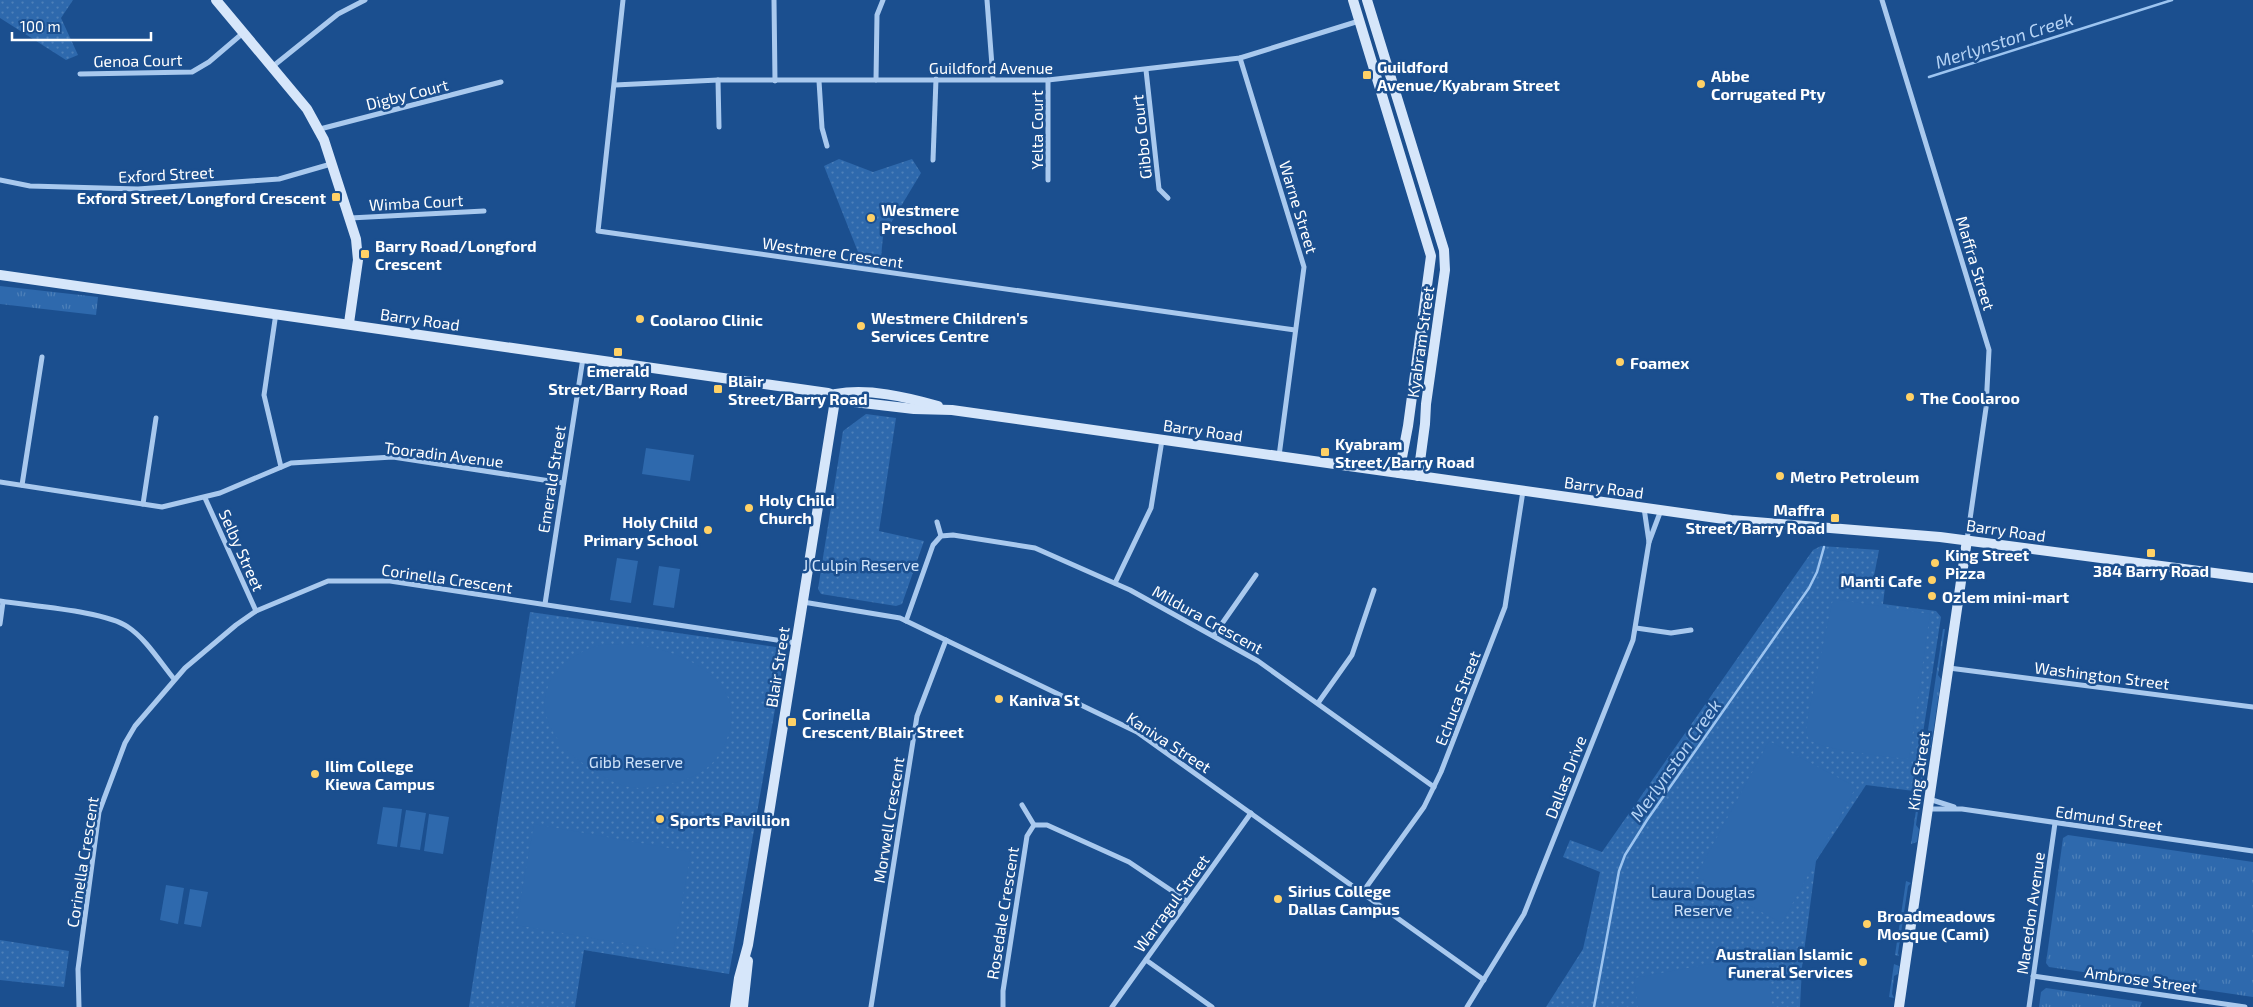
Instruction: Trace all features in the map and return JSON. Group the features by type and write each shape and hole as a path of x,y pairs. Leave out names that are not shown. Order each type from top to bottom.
{"street":[{"path":"216,0 307,109 320,129 350,218 358,252 349,323"},
{"path":"272,67 338,14 365,0"},
{"name":"Westmere Crescent","path":"623,0 598,231 1295,330"},
{"path":"774,0 774,81"},
{"path":"876,80 877,15 883,0"},
{"path":"987,0 993,79"},
{"name":"Kyabram Street","path":"1353,0 1430,248 1431,264 1408,426 1399,473"},
{"name":"Kyabram Street","path":"1367,0 1443,245 1445,270 1418,476"},
{"name":"Maffra Street","path":"1882,0 1989,350 1986,408 1968,540"},
{"path":"1360,21 1373,17"},
{"name":"Guildford Avenue","path":"614,85 718,80 1048,80 1240,58 1360,21"},
{"name":"Genoa Court","path":"80,74 192,72 209,62 243,33"},
{"name":"Warne Street","path":"1240,58 1304,267 1278,456"},
{"name":"Gibbo Court","path":"1146,70 1159,189 1168,198"},
{"path":"933,160 936,79"},
{"path":"718,80 719,127"},
{"name":"Yelta Court","path":"1048,80 1048,180"},
{"path":"819,81 822,128 827,146"},
{"name":"Digby Court","path":"320,129 501,82"},
{"name":"Exford Street","path":"0,180 30,186 138,189 279,179 332,163"},
{"name":"Wimba Court","path":"350,218 484,211"},
{"path":"1421,217 1434,212"},
{"name":"Barry Road","path":"0,275 349,323 836,394 854,402 914,409 952,410 1754,523 1968,540 2253,578"},
{"path":"276,314 264,395 281,466"},
{"path":"22,485 42,358"},
{"name":"Emerald Street","path":"545,604 583,358"},
{"name":"Blair Street","path":"735,1007 739,978 748,945 836,394"},
{"path":"143,504 156,418"},
{"path":"1115,582 1151,508 1162,439"},
{"name":"Tooradin Avenue","path":"0,482 162,507 205,498 281,466 303,462 393,457 563,483"},
{"name":"Echuca Street","path":"1362,893 1424,807 1434,787 1505,607 1523,491"},
{"name":"Selby Street","path":"205,498 256,611"},
{"name":"Dallas Drive","path":"1644,508 1649,542"},
{"name":"Dallas Drive","path":"1466,1007 1527,908 1633,640 1649,542 1660,510"},
{"path":"906,621 933,545 941,536 937,522"},
{"name":"Mildura Crescent","path":"941,536 953,535 1028,546 1115,582 1258,661 1434,787"},
{"name":"King Street","path":"1899,1007 1968,540"},
{"path":"1214,635 1256,576"},
{"name":"Corinella Crescent","path":"79,1007 78,969 101,805 130,733 174,679 230,630 256,611 322,583 336,580 409,583 796,643"},
{"path":"1318,703 1352,655 1374,590"},
{"path":"0,624 2,601 99,616 118,621 130,628 174,679"},
{"name":"Kaniva Street","path":"802,602 893,616 906,621 1142,734 1484,980"},
{"path":"1636,628 1671,633 1691,630"},
{"name":"Morwell Crescent","path":"872,1007 917,716 921,700 946,640"},
{"name":"Washington Street","path":"1949,668 2253,707"},
{"name":"Edmund Street","path":"1929,804 1962,809"},
{"name":"Edmund Street","path":"1929,804 2253,851"},
{"path":"1022,805 1034,825 1048,825 1129,862 1187,902"},
{"name":"Warragul Street","path":"1112,1007 1251,813"},
{"name":"Macedon Avenue","path":"2029,1007 2055,823"},
{"name":"Rosedale Crescent","path":"1003,1007 1003,991 1027,836 1034,825"},
{"name":"Blair Street","path":"743,1007 747,979 748,945"},
{"path":"1146,960 1212,1007"},
{"name":"Ambrose Street","path":"2033,976 2245,1007"}],"green space":[{"path":"0,0 73,0 61,18 78,55 66,60 0,18"},
{"path":"839,159 873,172 912,159 921,173 883,236 880,269 849,265 850,257 860,257 824,166"},
{"path":"0,286 98,297 96,315 0,304"},
{"name":"J Culpin Reserve","path":"866,414 896,418 879,531 924,541 902,604 896,606 821,594 818,589 843,431"},
{"path":"646,448 694,455 690,481 642,474"},
{"name":"Laura Douglas Reserve","path":"1821,546 1879,550 1874,576 1886,579 1883,604 1936,611 1941,617 1914,791 1866,785 1816,861 1802,967 1800,1007 1546,1007 1583,949 1600,872 1563,857 1570,840 1602,852 1813,550"},
{"path":"617,558 638,561 631,603 610,600"},
{"path":"659,566 680,569 674,608 653,605"},
{"path":"1833,599 1930,614 1909,759 1840,750 1815,743 1808,737 1808,716"},
{"name":"Gibb Reserve","path":"530,612 776,647 783,656 729,974 584,950 575,1007 469,1007"},
{"path":"1943,629 1945,629 1938,675 1941,679 1931,747 1927,750 1916,825 1919,829 1917,842 1911,844"},
{"path":"628,644 656,649 686,659 713,676 729,700 731,719 727,739 711,764 697,774 673,784 655,787 633,788 621,785 579,761 566,749 551,729 545,708 545,696 554,675 562,666 572,658 594,647"},
{"path":"1769,741 1856,787 1782,923 1696,876"},
{"path":"383,807 402,809 397,847 377,844"},
{"path":"406,810 426,813 420,850 400,847"},
{"path":"429,814 449,817 443,854 424,851"},
{"path":"534,824 691,852 673,952 516,925"},
{"path":"2068,835 2253,862 2253,997 2049,967 2046,963 2063,838"},
{"path":"1906,881 1911,883 1908,886 1899,956 1895,955"},
{"path":"166,885 184,888 178,924 160,920"},
{"path":"190,889 208,892 201,927 184,924"},
{"path":"0,940 69,951 64,987 0,980"},
{"path":"1764,954 1773,1007 1638,1007 1634,978"},
{"path":"1894,964 1899,966 1898,974 1894,976 1892,994 1894,998 1889,997"},
{"path":"2046,988 2142,1002 2140,1007 2039,1007 2041,992"}],"waterway":[{"name":"Merlynston Creek","path":"1929,77 2172,0"},
{"name":"Merlynston Creek","path":"1594,1007 1619,871 1625,855 1647,820 1809,588 1817,572 1824,547"}],"place":[{"name":"Guildford Avenue/Kyabram Street","path":"1367,75"},
{"name":"Abbe Corrugated Pty","path":"1701,84"},
{"name":"Exford Street/Longford Crescent","path":"336,197"},
{"name":"Westmere Preschool","path":"871,218"},
{"name":"Barry Road/Longford Crescent","path":"365,254"},
{"name":"Coolaroo Clinic","path":"640,319"},
{"name":"Westmere Children's Services Centre","path":"861,326"},
{"name":"Emerald Street/Barry Road","path":"618,352"},
{"name":"Foamex","path":"1620,362"},
{"name":"Blair Street/Barry Road","path":"718,389"},
{"name":"The Coolaroo","path":"1910,397"},
{"name":"Kyabram Street/Barry Road","path":"1325,452"},
{"name":"Metro Petroleum","path":"1780,476"},
{"name":"Holy Child Church","path":"749,508"},
{"name":"Maffra Street/Barry Road","path":"1835,518"},
{"name":"Holy Child Primary School","path":"708,530"},
{"name":"384 Barry Road","path":"2151,553"},
{"name":"King Street Pizza","path":"1935,563"},
{"name":"Manti Cafe","path":"1932,580"},
{"name":"Ozlem mini-mart","path":"1932,596"},
{"name":"Kaniva St","path":"999,699"},
{"name":"Corinella Crescent/Blair Street","path":"792,722"},
{"name":"Ilim College Kiewa Campus","path":"315,774"},
{"name":"Sports Pavillion","path":"660,819"},
{"name":"Sirius College Dallas Campus","path":"1278,899"},
{"name":"Broadmeadows Mosque (Cami)","path":"1867,924"},
{"name":"Australian Islamic Funeral Services","path":"1863,962"}]}
